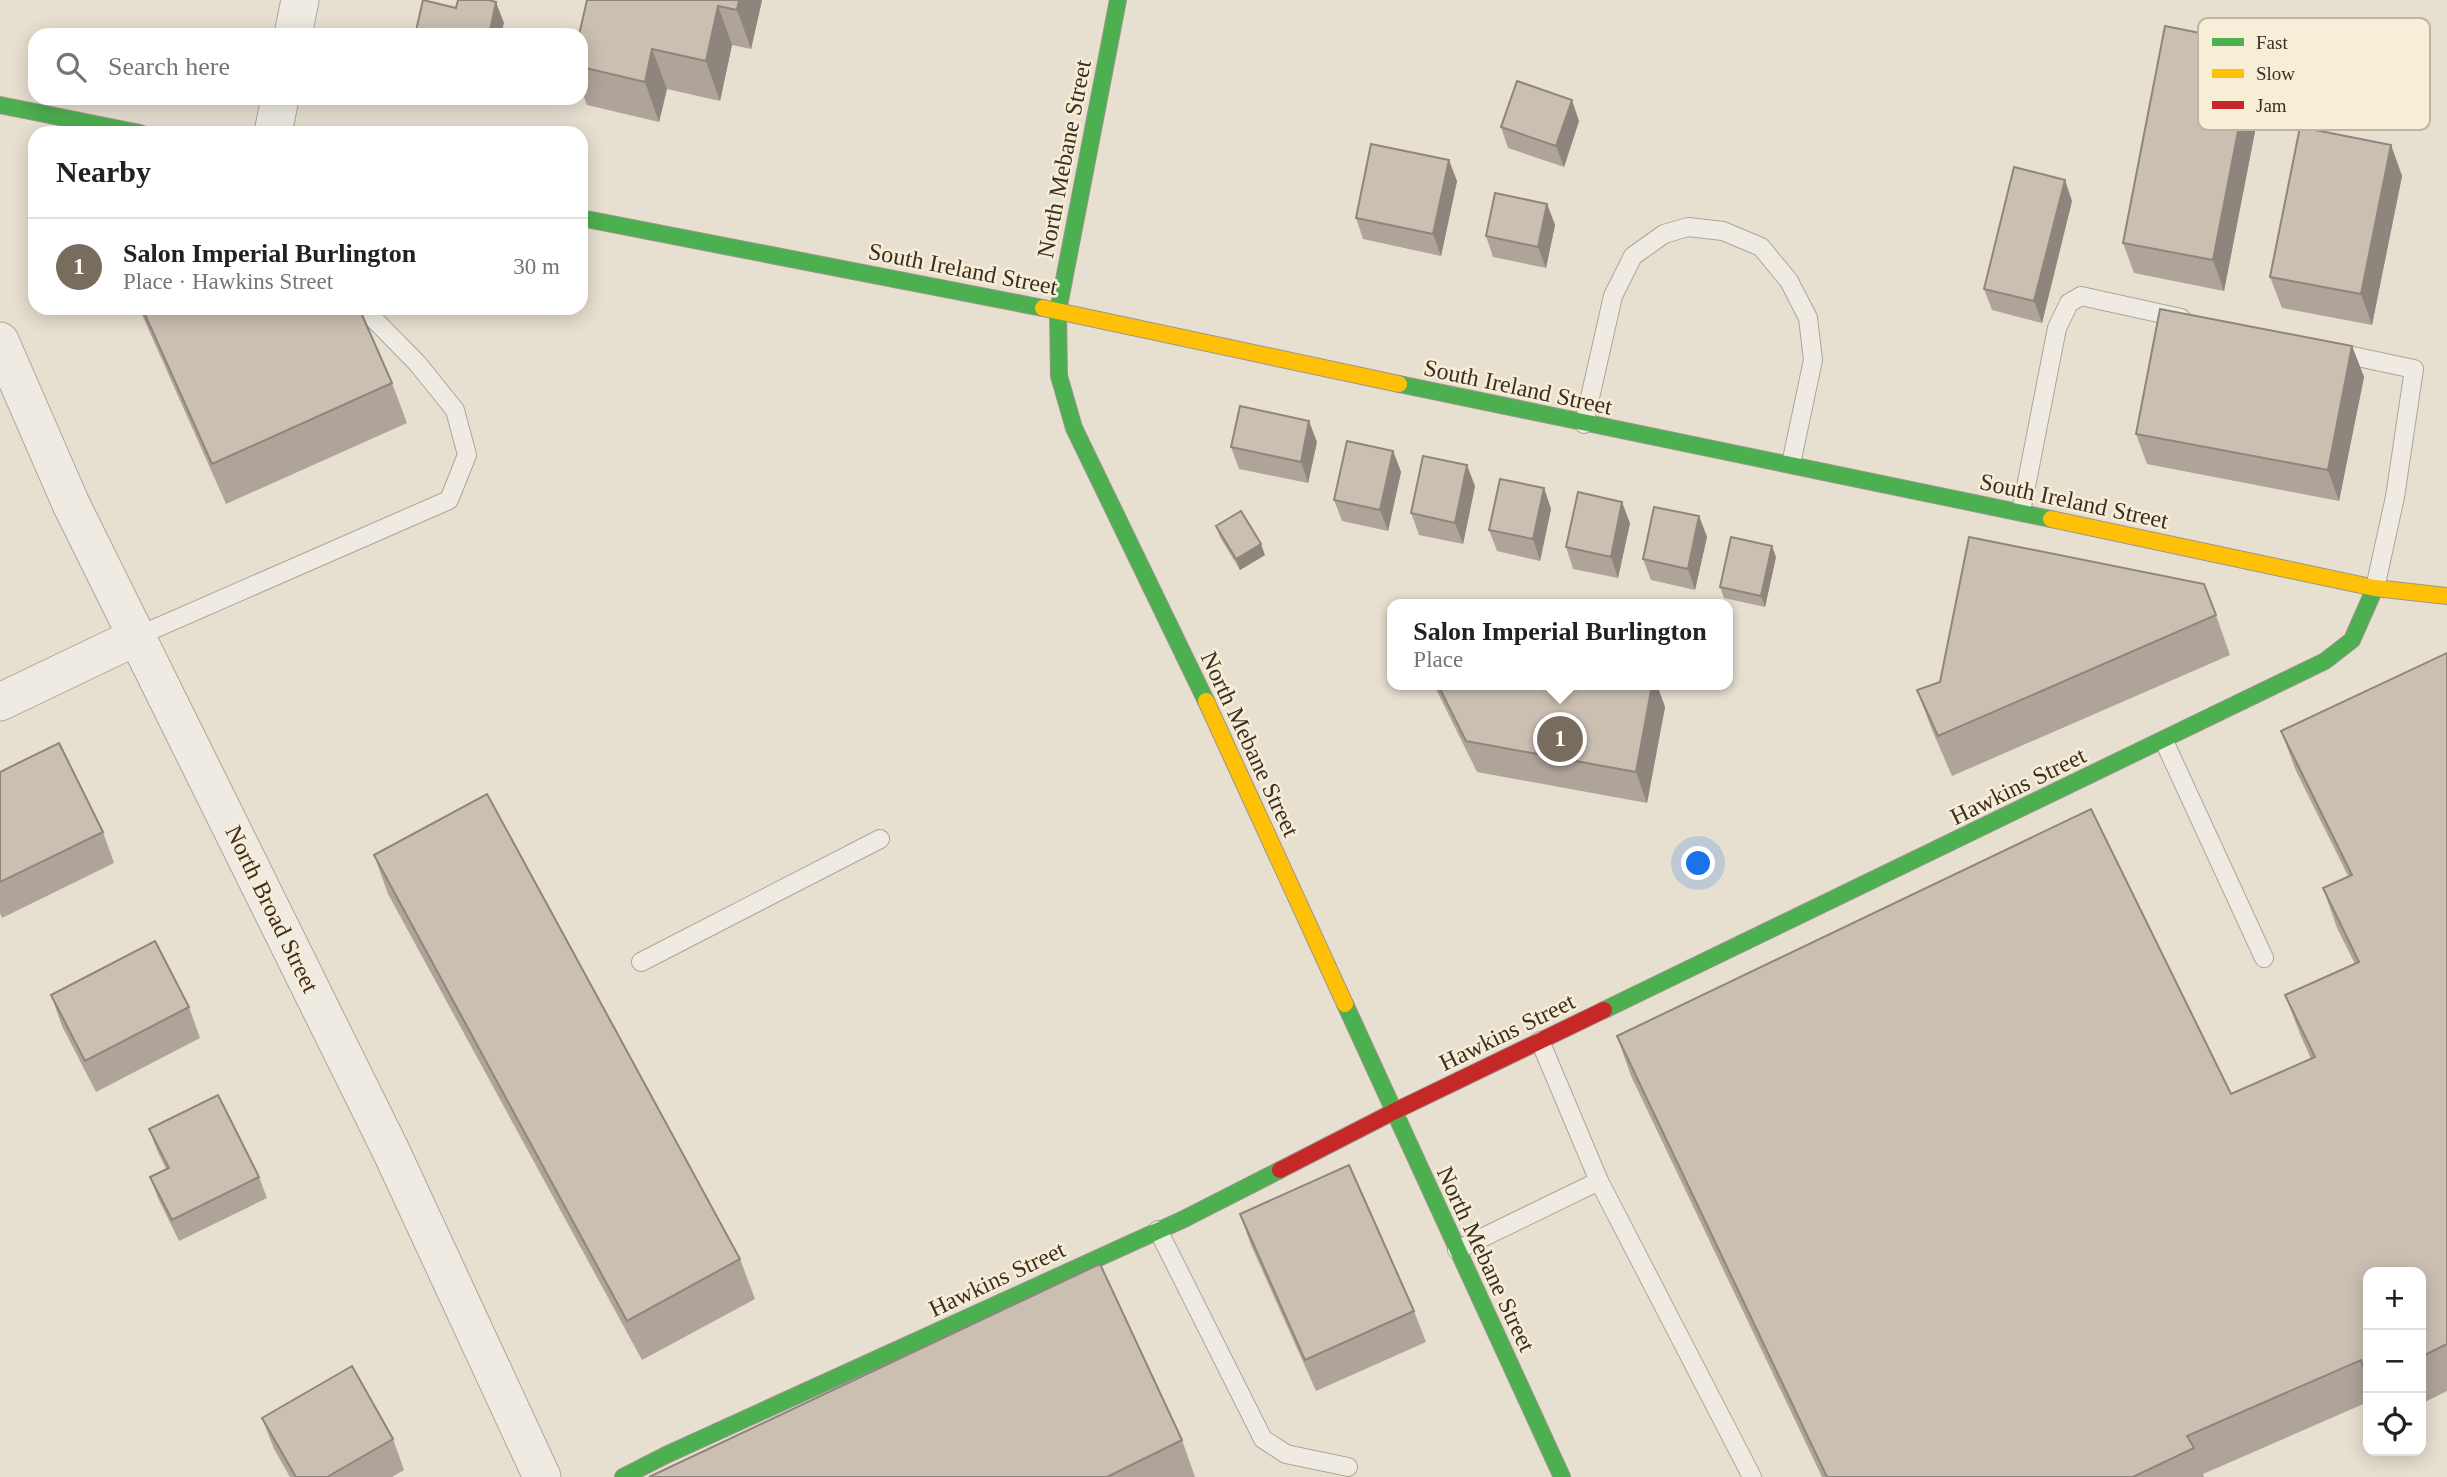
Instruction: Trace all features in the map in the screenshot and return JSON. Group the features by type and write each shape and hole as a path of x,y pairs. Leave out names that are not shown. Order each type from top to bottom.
{"street":[{"path":"294,28 300,0"},
{"name":"North Mebane Street","path":"1118,0 1058,311 1059,376 1074,428 1205,699 1562,1477"},
{"path":"0,105 105,126"},
{"path":"274,126 279,105"},
{"name":"South Ireland Street","path":"588,219 1058,311 1584,424 1791,464 2375,588 2447,596"},
{"name":"North Broad Street","path":"0,341 71,504 391,1151 542,1477"},
{"name":"Hawkins Street","path":"623,1477 1158,1230 1394,1112 2325,662 2352,640 2375,588"},
{"path":"0,702 138,636"}],"lane":[{"path":"1584,424 1613,296 1633,256 1664,234 1688,227 1723,231 1761,247 1789,281 1808,318 1813,360 1791,464"},
{"path":"2021,512 2057,328 2069,303 2081,296 2201,322"},
{"path":"138,636 449,500 467,455 455,410 417,363 370,315"},
{"path":"2321,349 2414,369 2395,497 2375,588"},
{"path":"2164,741 2264,958"},
{"path":"641,962 880,839"},
{"path":"1540,1041 1599,1181 1752,1477"},
{"path":"1457,1250 1599,1181"},
{"path":"1158,1230 1263,1439 1286,1454 1348,1467"}],"building":[{"path":"423,0 456,8 458,0 496,2 490,28 417,28"},
{"path":"587,0 739,0 737,10 718,6 706,61 652,49 645,82 588,69 588,28 581,28"},
{"path":"2165,26 2198,33 2198,130 2238,130 2213,260 2123,243"},
{"path":"1517,81 1572,100 1556,146 1501,127"},
{"path":"2299,130 2315,130 2391,145 2361,294 2270,277"},
{"path":"1371,144 1449,160 1433,234 1356,218"},
{"path":"2014,167 2065,180 2034,301 1984,289"},
{"path":"1495,193 1547,204 1538,247 1486,236"},
{"path":"2160,309 2352,346 2328,470 2136,434"},
{"path":"145,315 362,315 392,383 212,464"},
{"path":"1240,406 1309,421 1301,462 1231,447"},
{"path":"1347,441 1393,451 1380,510 1334,500"},
{"path":"1423,456 1467,465 1455,523 1411,513"},
{"path":"1500,479 1544,488 1533,539 1489,530"},
{"path":"1578,492 1622,502 1611,557 1566,547"},
{"path":"1654,507 1699,516 1688,569 1643,559"},
{"path":"1241,511 1261,544 1236,559 1216,526"},
{"path":"1731,537 1772,546 1761,596 1720,587"},
{"path":"1969,537 2204,584 2216,615 1938,736 1917,690 1940,682"},
{"path":"2447,653 2447,1344 2426,1354 2426,1267 2363,1267 2363,1367 2361,1360 2187,1436 2194,1448 2133,1477 1827,1477 1617,1036 2091,809 2231,1094 2315,1057 2285,995 2359,962 2323,888 2352,875 2281,731"},
{"path":"1440,690 1651,690 1636,772 1466,741"},
{"path":"59,743 103,832 0,882 0,772"},
{"path":"487,794 740,1259 627,1321 374,855"},
{"path":"155,941 189,1007 85,1061 51,995"},
{"path":"218,1095 259,1177 172,1220 150,1177 169,1168 149,1129"},
{"path":"1349,1165 1414,1311 1305,1360 1240,1214"},
{"path":"1100,1264 1182,1440 1107,1477 649,1477"},
{"path":"352,1366 393,1439 327,1477 296,1477 262,1418"}],"traffic: fast":[{"path":"1118,0 1058,311 1059,376 1074,428 1206,701"},
{"path":"0,105 105,126"},
{"path":"588,219 1043,308"},
{"path":"1399,384 2051,519"},
{"path":"1604,1010 2325,661 2352,640 2375,588"},
{"path":"1345,1004 1562,1477"},
{"path":"623,1477 1184,1219 1280,1170"}],"traffic: slow":[{"path":"1043,308 1399,384"},
{"path":"2051,519 2375,588 2447,596"},
{"path":"1206,701 1345,1004"}],"traffic: jam":[{"path":"1280,1170 1604,1010"}],"place":[{"name":"Salon Imperial Burlington","path":"1560,739"}]}
